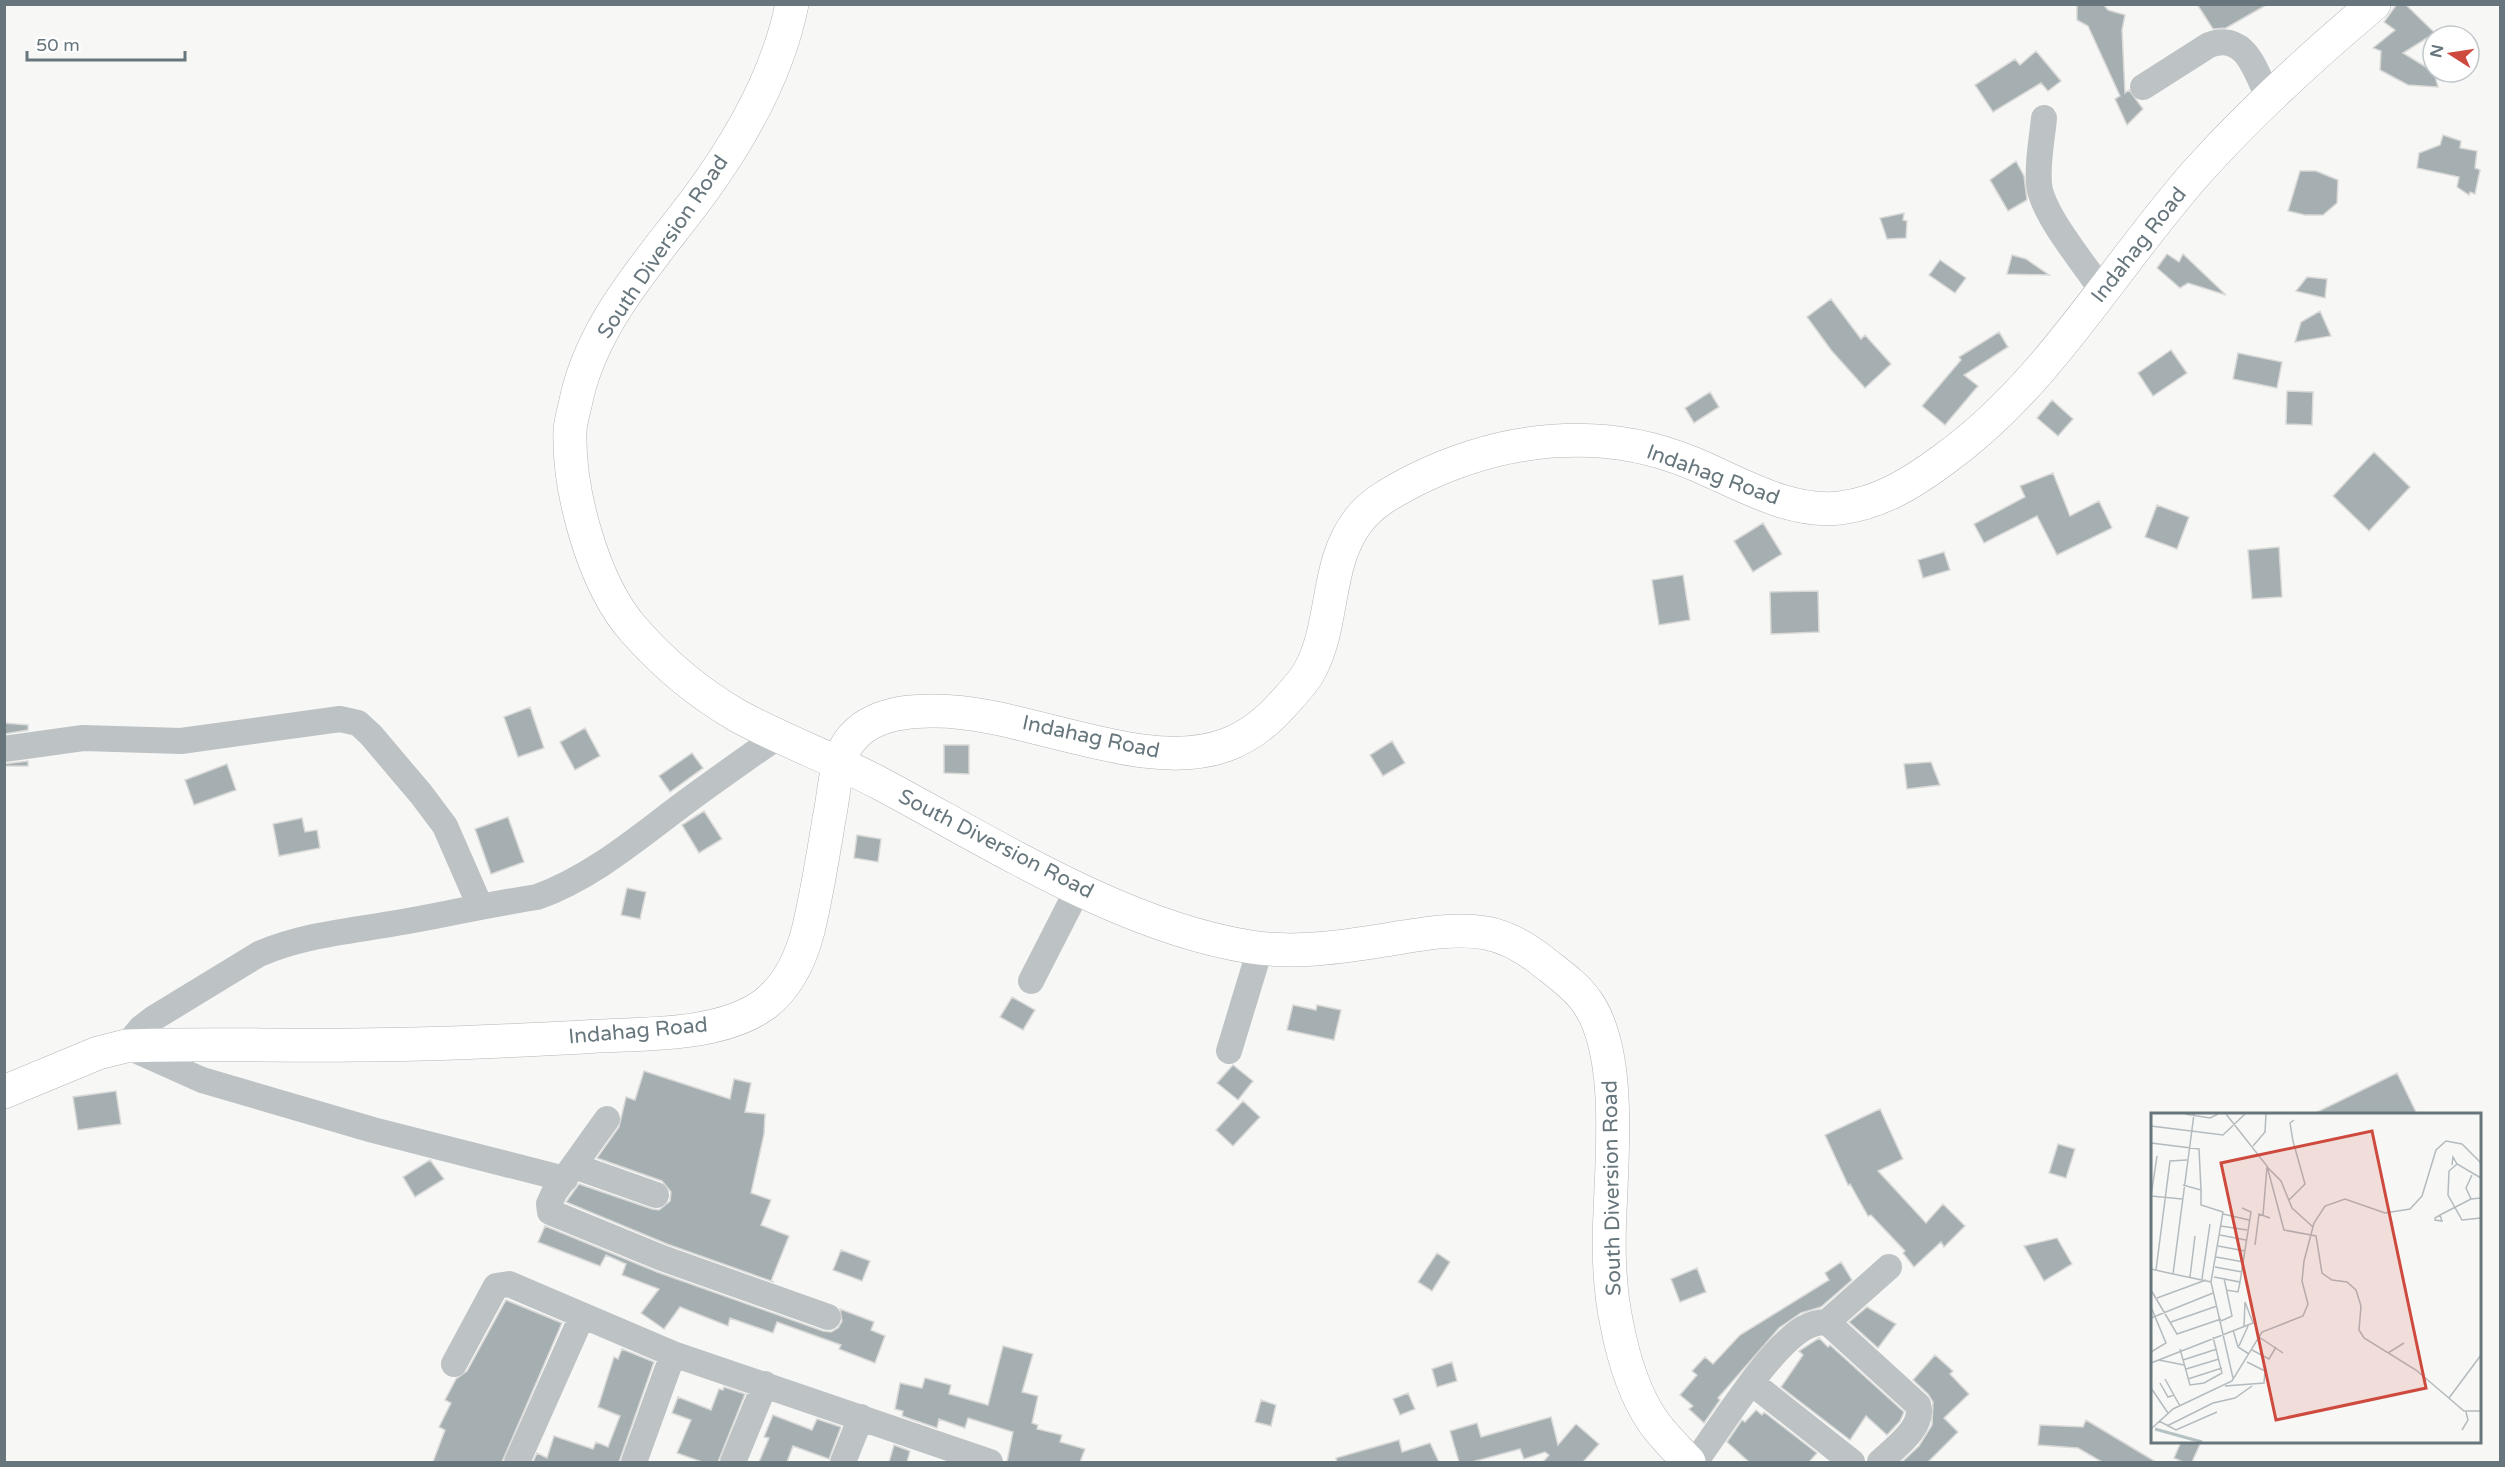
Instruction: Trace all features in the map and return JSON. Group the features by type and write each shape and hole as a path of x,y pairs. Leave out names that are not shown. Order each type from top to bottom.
{"main road":[{"name":"South Diversion Road","path":"792,4 787,34 756,108 703,190 616,307 595,346 580,385 570,427 574,478 583,524 601,580 630,626 691,684 738,716 839,762 1078,889 1187,934 1260,948 1340,946 1435,932 1488,933 1508,940 1539,957 1587,1002 1597,1021 1611,1080 1613,1163 1609,1216 1610,1274 1616,1324 1629,1371 1651,1419 1689,1462"},
{"name":"Indahag Road","path":"4,1092 98,1053 126,1046 360,1045 501,1041 686,1031 720,1024 748,1013 765,1004 782,987 798,963 807,937 816,896 839,762 849,740 861,729 889,715 938,710 1000,718 1136,749 1168,754 1198,753 1228,744 1248,734 1274,714 1311,669 1341,552 1355,524 1375,503 1414,481 1452,464 1503,447 1565,439 1607,441 1650,449 1684,459 1768,496 1804,507 1834,509 1871,502 1911,483 1972,439 2026,387 2194,176 2268,97 2373,4"}],"street":[{"path":"2143,87 2209,45 2221,40 2239,46 2252,65 2268,97"},
{"path":"2044,118 2039,185 2043,198 2052,216 2103,292"},
{"path":"4,749 83,738 181,741 340,719 358,723 392,758 445,826 480,906"},
{"path":"656,1195 569,1173 373,1130 202,1080 126,1046 141,1028 154,1018 259,954 277,946 313,937 537,897 570,883 634,841 780,735"},
{"path":"1031,981 1078,889"},
{"path":"1229,1051 1260,948"},
{"path":"607,1119 550,1198 549,1209 553,1214 662,1258 828,1317"},
{"path":"1695,1462 1752,1383 1787,1342 1803,1328 1827,1322 1889,1267"},
{"path":"454,1364 496,1286 502,1283 516,1285 582,1316 673,1354 861,1417 974,1460"},
{"path":"518,1462 582,1316"},
{"path":"1827,1322 1918,1405 1920,1412 1917,1424 1880,1462"},
{"path":"634,1462 673,1354"},
{"path":"1752,1383 1852,1462"},
{"path":"733,1462 765,1384"},
{"path":"843,1462 861,1417"}],"building":[{"path":"2077,4 2103,4 2108,10 2125,15 2122,30 2125,93 2129,90 2143,109 2127,125 2115,99 2120,96 2088,26 2077,20"},
{"path":"2197,4 2268,4 2226,28 2213,29"},
{"path":"2397,4 2405,4 2426,24 2421,24 2421,42 2403,53 2421,64 2421,84 2437,84 2438,87 2408,85 2380,70 2381,51 2373,48 2395,30 2384,22"},
{"path":"2036,51 2061,81 2048,91 2041,83 1993,112 1975,85 2015,59 2020,65"},
{"path":"2443,135 2461,141 2460,148 2477,151 2475,168 2480,170 2475,194 2470,192 2469,195 2457,187 2459,177 2417,168 2419,153 2440,145"},
{"path":"2016,161 2024,176 2027,200 2008,211 1990,180"},
{"path":"2300,171 2316,171 2338,180 2337,203 2323,215 2305,215 2288,211"},
{"path":"1904,213 1903,220 1907,221 1906,238 1887,239 1880,218"},
{"path":"2167,254 2179,262 2183,254 2226,295 2188,283 2180,288 2157,268"},
{"path":"2012,255 2026,259 2049,275 2007,274"},
{"path":"1940,260 1966,278 1955,293 1929,275"},
{"path":"2307,277 2327,279 2325,298 2296,291"},
{"path":"1831,299 1861,339 1865,335 1891,364 1865,388 1831,350 1807,317"},
{"path":"2320,311 2331,336 2295,342 2301,322"},
{"path":"1999,332 2008,347 1964,375 1978,386 1945,425 1922,406 1961,360 1959,357"},
{"path":"2171,350 2187,373 2153,396 2138,373"},
{"path":"2238,353 2282,362 2277,388 2233,379"},
{"path":"2287,391 2313,392 2312,425 2286,424"},
{"path":"1710,392 1719,407 1694,423 1685,408"},
{"path":"2052,400 2073,419 2058,436 2037,418"},
{"path":"2374,452 2410,487 2369,531 2333,496"},
{"path":"2053,473 2070,516 2099,501 2112,528 2057,555 2037,516 1984,543 1974,524 2025,497 2020,486"},
{"path":"2157,505 2189,517 2177,549 2145,537"},
{"path":"1763,523 1782,554 1753,572 1734,541"},
{"path":"2279,547 2282,597 2252,599 2248,550"},
{"path":"1944,552 1950,570 1923,578 1918,560"},
{"path":"1683,575 1690,620 1659,625 1652,580"},
{"path":"1818,591 1819,632 1771,634 1770,592"},
{"path":"530,707 544,748 518,757 504,717"},
{"path":"4,723 28,725 28,730 4,734"},
{"path":"585,728 600,756 575,770 560,742"},
{"path":"1392,741 1405,763 1383,776 1370,755"},
{"path":"944,745 969,745 969,774 944,773"},
{"path":"692,753 703,768 670,792 659,776"},
{"path":"28,761 28,766 4,766 4,764"},
{"path":"1931,762 1940,785 1907,789 1904,764"},
{"path":"227,764 236,790 194,805 185,780"},
{"path":"704,811 722,839 699,853 682,825"},
{"path":"508,817 524,862 491,874 475,829"},
{"path":"302,818 305,832 317,830 320,848 279,856 273,824"},
{"path":"857,835 881,839 878,862 854,858"},
{"path":"627,888 646,892 640,919 621,915"},
{"path":"1012,997 1035,1010 1023,1030 1000,1017"},
{"path":"1293,1005 1316,1010 1317,1005 1341,1010 1334,1040 1287,1030"},
{"path":"1233,1065 1253,1081 1238,1100 1217,1083"},
{"path":"644,1071 730,1099 734,1079 751,1083 745,1112 765,1114 764,1134 751,1193 771,1200 761,1225 789,1236 771,1281 667,1244 566,1202 579,1184 652,1209 659,1210 670,1201 671,1192 662,1181 597,1158 619,1127 626,1097 635,1100"},
{"path":"2397,1073 2417,1113 2315,1113"},
{"path":"116,1091 121,1124 78,1130 73,1097"},
{"path":"1243,1101 1260,1117 1233,1146 1216,1130"},
{"path":"1880,1109 1903,1159 1878,1171 1926,1223 1943,1204 1965,1226 1944,1247 1941,1242 1914,1267 1903,1253 1905,1251 1871,1215 1868,1216 1850,1184 1848,1185 1825,1135"},
{"path":"2058,1144 2075,1149 2066,1178 2049,1173"},
{"path":"430,1160 444,1179 415,1197 403,1177"},
{"path":"545,1226 657,1272 823,1331 831,1332 838,1328 842,1321 840,1309 874,1322 871,1330 885,1336 875,1363 839,1349 841,1345 777,1322 773,1333 730,1318 728,1326 680,1307 664,1329 641,1313 659,1289 622,1275 626,1264 606,1255 600,1266 538,1242"},
{"path":"2057,1238 2072,1264 2044,1281 2024,1246"},
{"path":"841,1250 870,1261 862,1281 833,1270"},
{"path":"1437,1253 1450,1262 1432,1291 1418,1282"},
{"path":"1841,1262 1852,1280 1821,1307 1801,1313 1779,1328 1718,1398 1720,1400 1704,1423 1689,1409 1693,1406 1680,1395 1697,1375 1692,1371 1705,1357 1713,1364 1740,1335 1829,1280 1825,1273"},
{"path":"1697,1268 1706,1292 1680,1302 1671,1279"},
{"path":"506,1300 562,1323 502,1462 433,1462 445,1430 439,1427 451,1403 445,1400 456,1379 467,1371"},
{"path":"1867,1307 1896,1324 1878,1348 1849,1322"},
{"path":"1819,1338 1828,1347 1830,1345 1904,1412 1900,1421 1887,1435 1866,1416 1850,1440 1781,1387 1803,1355 1799,1351"},
{"path":"1003,1346 1033,1354 1022,1392 1038,1396 1032,1423 1038,1425 1037,1429 1062,1435 1060,1442 1085,1449 1080,1462 1007,1462 1013,1432 968,1418 965,1428 939,1419 937,1428 902,1416 903,1411 895,1409 900,1383 922,1388 925,1378 951,1385 949,1394 988,1405"},
{"path":"622,1349 654,1362 619,1462 533,1462 537,1453 547,1458 554,1436 593,1449 596,1442 608,1447 620,1416 598,1407 614,1357 618,1359"},
{"path":"1935,1355 1953,1371 1950,1374 1969,1394 1944,1418 1958,1432 1928,1462 1902,1462 1919,1446 1932,1425 1933,1402 1913,1380"},
{"path":"1452,1362 1457,1381 1437,1387 1432,1369"},
{"path":"724,1387 745,1394 718,1462 702,1462 677,1453 691,1420 672,1413 678,1397 711,1410 719,1389 723,1390"},
{"path":"1408,1393 1415,1409 1400,1415 1393,1399"},
{"path":"1261,1400 1276,1405 1271,1426 1255,1422"},
{"path":"1756,1410 1762,1415 1764,1412 1817,1453 1809,1462 1749,1462 1727,1442 1742,1420 1745,1422"},
{"path":"773,1415 812,1430 817,1419 841,1427 829,1459 793,1446 787,1462 759,1462 769,1438 764,1437"},
{"path":"1551,1417 1558,1445 1576,1424 1599,1444 1583,1462 1543,1462 1549,1455 1545,1452 1524,1459 1520,1449 1472,1462 1459,1462 1450,1431 1477,1423 1481,1437"},
{"path":"2086,1420 2156,1462 2102,1462 2078,1448 2038,1445 2040,1425 2083,1427"},
{"path":"1399,1440 1402,1452 1430,1443 1439,1462 1337,1462 1336,1458"},
{"path":"2181,1443 2201,1443 2192,1462 2183,1462 2174,1458"},
{"path":"894,1445 910,1451 907,1462 889,1462"}]}
